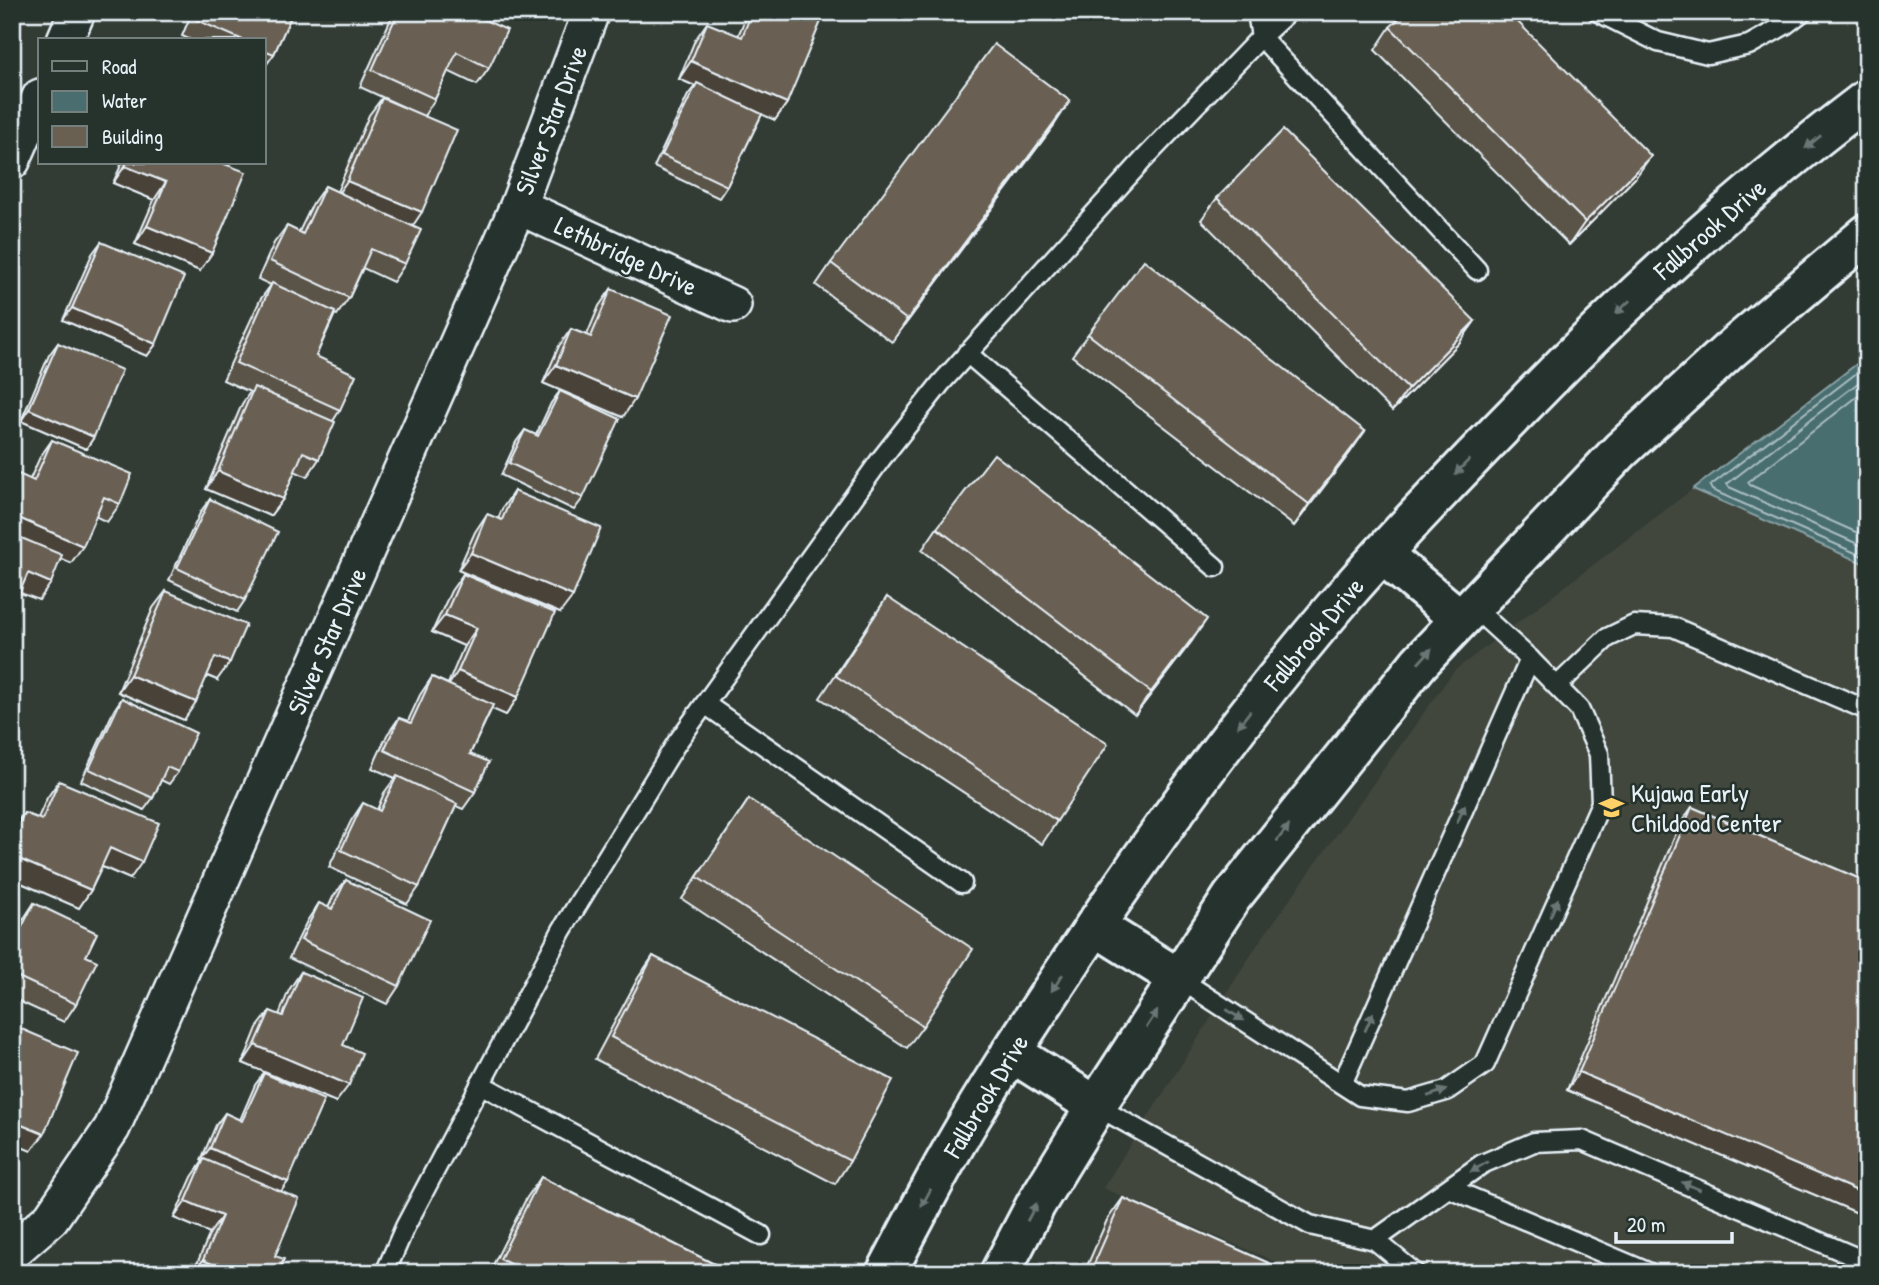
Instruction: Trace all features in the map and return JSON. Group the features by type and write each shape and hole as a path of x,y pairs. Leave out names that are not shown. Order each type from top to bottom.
{"street":[{"path":"66,38 77,12"},
{"name":"Silver Star Drive","path":"16,1249 51,1217 112,1128 518,206 591,12"},
{"name":"Fallbrook Drive","path":"886,1273 951,1151 1011,1052 1094,926 1252,709 1345,596 1449,481 1555,372 1670,263 1750,193 1867,99"},
{"path":"12,161 38,102"},
{"name":"Lethbridge Drive","path":"518,206 733,305"},
{"path":"1000,1273 1036,1205 1096,1106 1232,897 1419,663 1621,450 1730,350 1867,234"},
{"path":"1382,554 1466,612"},
{"path":"1094,926 1178,978"},
{"path":"1011,1052 1096,1106"}],"lane":[{"path":"1256,12 1261,37 1478,270"},
{"path":"385,1273 405,1227 562,930 676,744 881,459 941,383 1143,160 1288,12"},
{"path":"1598,12 1658,42 1708,54 1749,45 1802,12"},
{"path":"967,353 1215,567"},
{"path":"1178,978 1360,1096 1408,1102 1446,1091 1485,1065 1601,803 1599,754 1579,709 1530,659 1466,612"},
{"path":"1557,686 1607,638 1634,625 1673,627 1867,710"},
{"path":"1342,1084 1530,659"},
{"path":"705,704 962,883"},
{"path":"480,1084 761,1235"},
{"path":"1096,1106 1310,1225 1375,1240 1415,1273"},
{"path":"1375,1240 1482,1164 1534,1142 1582,1140 1867,1262"},
{"path":"1449,1188 1650,1273"}],"shaded area":[{"name":"Kujawa Early Childood Center","path":"1693,489 1867,565 1867,1273 1302,1273 1103,1188 1258,944 1454,671"}],"water":[{"path":"1867,356 1867,565 1693,489"}],"building":[{"path":"197,12 293,12 274,54 266,51 266,38 238,38 194,19"},
{"path":"398,12 467,12 507,30 489,68 457,52 435,99 372,70"},
{"path":"752,12 807,12 822,19 787,103 691,61 707,23 742,37"},
{"path":"1406,12 1508,12 1651,156 1585,222 1390,27"},
{"path":"994,44 1070,101 907,320 831,263"},
{"path":"697,83 762,114 727,186 662,155"},
{"path":"382,98 457,130 422,212 347,181"},
{"path":"1283,130 1475,321 1408,389 1217,198"},
{"path":"225,164 246,172 212,253 147,226 166,182 125,166"},
{"path":"325,186 421,230 405,264 371,249 349,298 270,261 287,226 303,234"},
{"path":"101,242 184,277 156,344 72,308"},
{"path":"1144,260 1365,431 1309,504 1088,334"},
{"path":"272,283 335,312 316,356 356,375 340,410 236,363"},
{"path":"611,289 672,315 635,399 556,365 571,329 591,337"},
{"path":"58,343 122,370 94,437 29,409"},
{"path":"254,387 335,422 319,459 303,452 283,499 218,471"},
{"path":"560,391 620,419 583,498 509,463 525,430 538,436"},
{"path":"52,440 132,474 120,504 104,497 83,546 12,515 12,471 34,481"},
{"path":"994,454 1207,619 1151,692 937,528"},
{"path":"514,491 601,528 573,596 471,553 487,514 502,520"},
{"path":"210,499 278,532 245,600 177,568"},
{"path":"12,534 62,555 51,583 28,573 12,610"},
{"path":"463,574 555,613 518,697 458,671 477,628 445,615"},
{"path":"166,591 246,625 230,662 215,657 196,702 130,675"},
{"path":"887,597 1108,744 1057,821 836,676"},
{"path":"432,677 493,705 470,754 489,762 475,792 384,750 399,718 411,723"},
{"path":"122,698 196,733 178,772 167,767 153,798 89,769"},
{"path":"397,776 457,804 419,887 341,850 363,803 380,811"},
{"path":"59,781 159,823 142,862 110,848 91,890 12,856 12,839 24,813 42,820"},
{"path":"749,799 973,949 923,1026 697,877"},
{"path":"1692,807 1867,882 1867,1195 1579,1072"},
{"path":"346,880 430,920 399,986 301,940 319,903 332,909"},
{"path":"34,903 97,933 86,956 97,961 76,1004 12,974 12,922 22,927"},
{"path":"653,956 893,1080 850,1161 611,1037"},
{"path":"301,972 363,998 343,1045 362,1053 349,1085 255,1045 270,1011 283,1016"},
{"path":"12,1025 78,1053 44,1134 12,1121"},
{"path":"264,1073 324,1100 288,1182 210,1148 225,1113 242,1121"},
{"path":"204,1159 299,1199 275,1256 284,1259 278,1273 233,1273 203,1260 222,1216 186,1201"},
{"path":"541,1177 732,1273 527,1273 500,1259"},
{"path":"1123,1198 1291,1273 1090,1273"}],"place":[{"name":"Kujawa Early Childood Center","path":"1611,808"}]}
